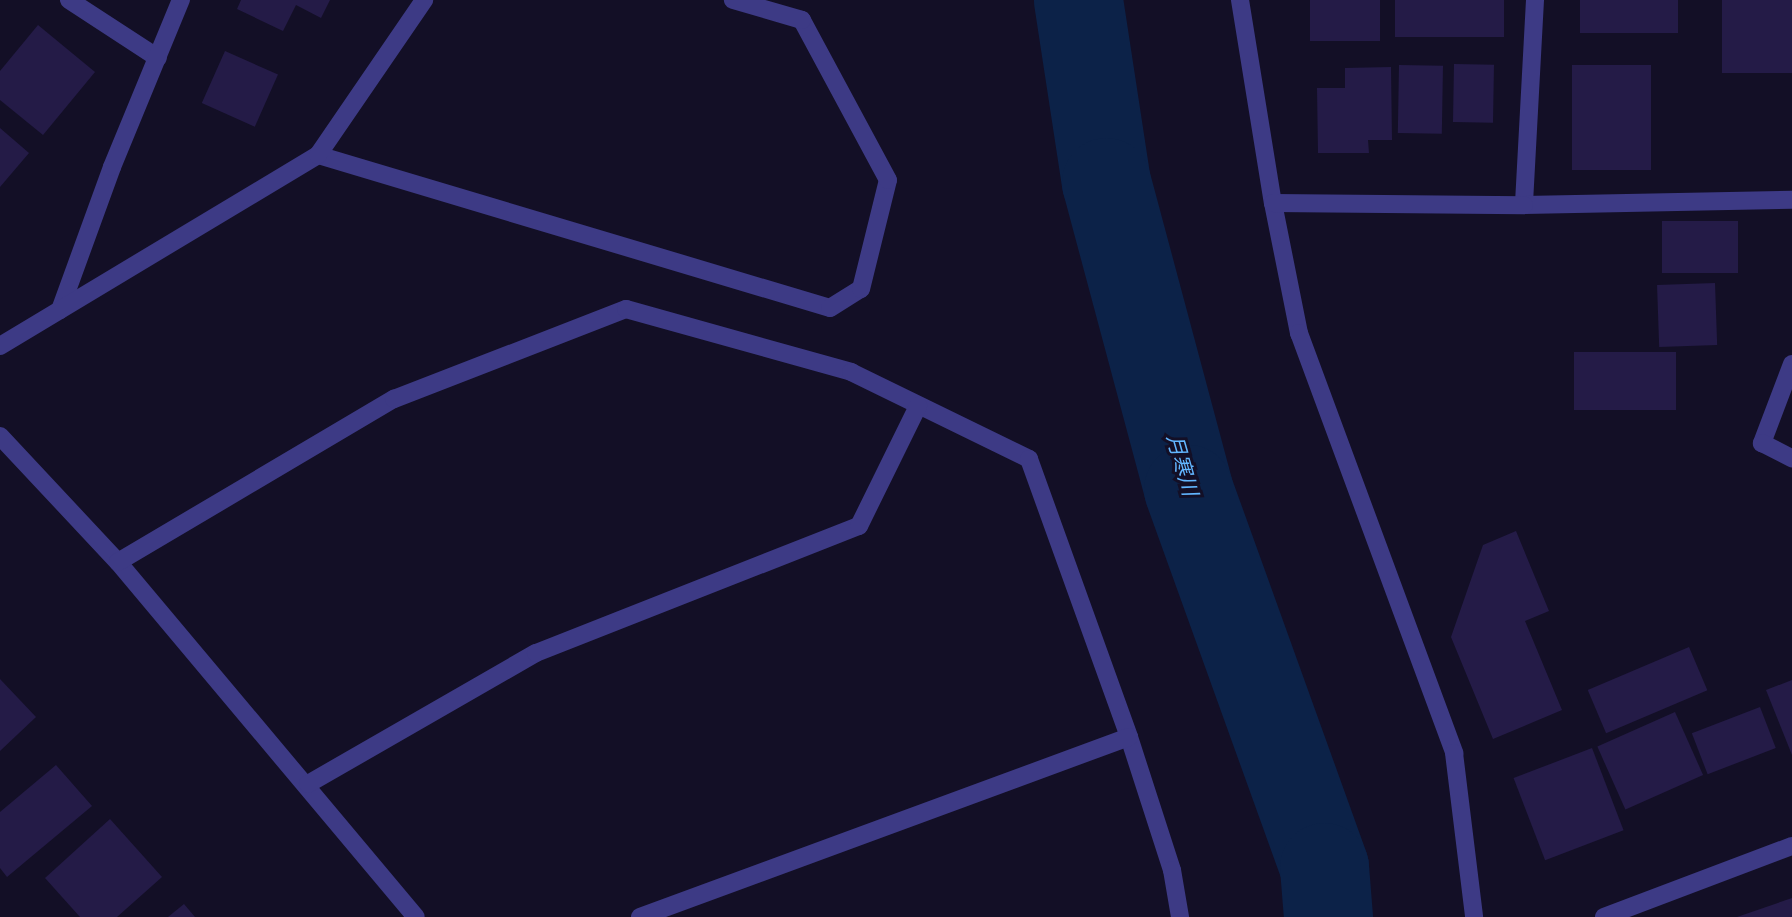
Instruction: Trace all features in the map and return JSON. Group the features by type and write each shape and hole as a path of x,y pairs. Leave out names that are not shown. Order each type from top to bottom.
{"street":[{"path":"69,0 158,58"},
{"path":"60,310 112,167 181,0"},
{"path":"0,346 318,155 424,0"},
{"path":"318,155 830,308 861,289 888,180 802,20 733,0"},
{"path":"1240,0 1273,203 1299,333 1454,753 1474,917"},
{"path":"1524,205 1535,0"},
{"path":"1273,203 1524,205 1792,200"},
{"path":"118,562 394,399 626,309 851,372 1029,459 1129,737 1172,870 1180,917"},
{"path":"1792,364 1762,443 1792,458"},
{"path":"308,784 536,653 859,526 918,406"},
{"path":"0,436 118,562 308,784 416,917"},
{"path":"640,917 1129,737"},
{"path":"1604,917 1792,846"}],"building":[{"path":"241,0 330,0 321,18 296,5 283,31 237,9"},
{"path":"1310,0 1380,0 1380,41 1310,41"},
{"path":"1395,0 1504,0 1504,37 1395,37"},
{"path":"1580,0 1678,0 1678,33 1580,33"},
{"path":"1722,0 1792,0 1792,73 1722,73"},
{"path":"38,25 95,72 43,135 0,100 0,71"},
{"path":"225,51 278,75 255,127 202,103"},
{"path":"1454,64 1494,65 1493,123 1453,122"},
{"path":"1399,65 1443,66 1442,134 1398,133"},
{"path":"1572,65 1651,65 1651,170 1572,170"},
{"path":"1391,67 1392,140 1368,140 1369,153 1318,153 1317,88 1345,88 1345,68"},
{"path":"0,128 29,153 0,187"},
{"path":"1662,221 1738,221 1738,273 1662,273"},
{"path":"1715,283 1717,345 1659,347 1657,285"},
{"path":"1574,352 1676,352 1676,410 1574,410"},
{"path":"1516,531 1549,611 1525,621 1562,710 1493,739 1451,637 1483,545"},
{"path":"1689,647 1707,690 1606,733 1588,690"},
{"path":"0,679 36,717 0,751"},
{"path":"1792,680 1792,755 1766,690"},
{"path":"1760,707 1776,748 1708,774 1692,733"},
{"path":"1675,712 1703,775 1625,810 1597,747"},
{"path":"1592,748 1624,830 1545,860 1514,778"},
{"path":"56,765 92,806 7,877 0,868 0,812"},
{"path":"110,819 162,877 117,917 80,917 45,878"},
{"path":"1792,898 1792,917 1737,917"},
{"path":"184,904 195,917 168,917"}],"waterway":[{"name":"月寒川","path":"1078,0 1106,182 1188,489 1324,867 1328,917"}]}
